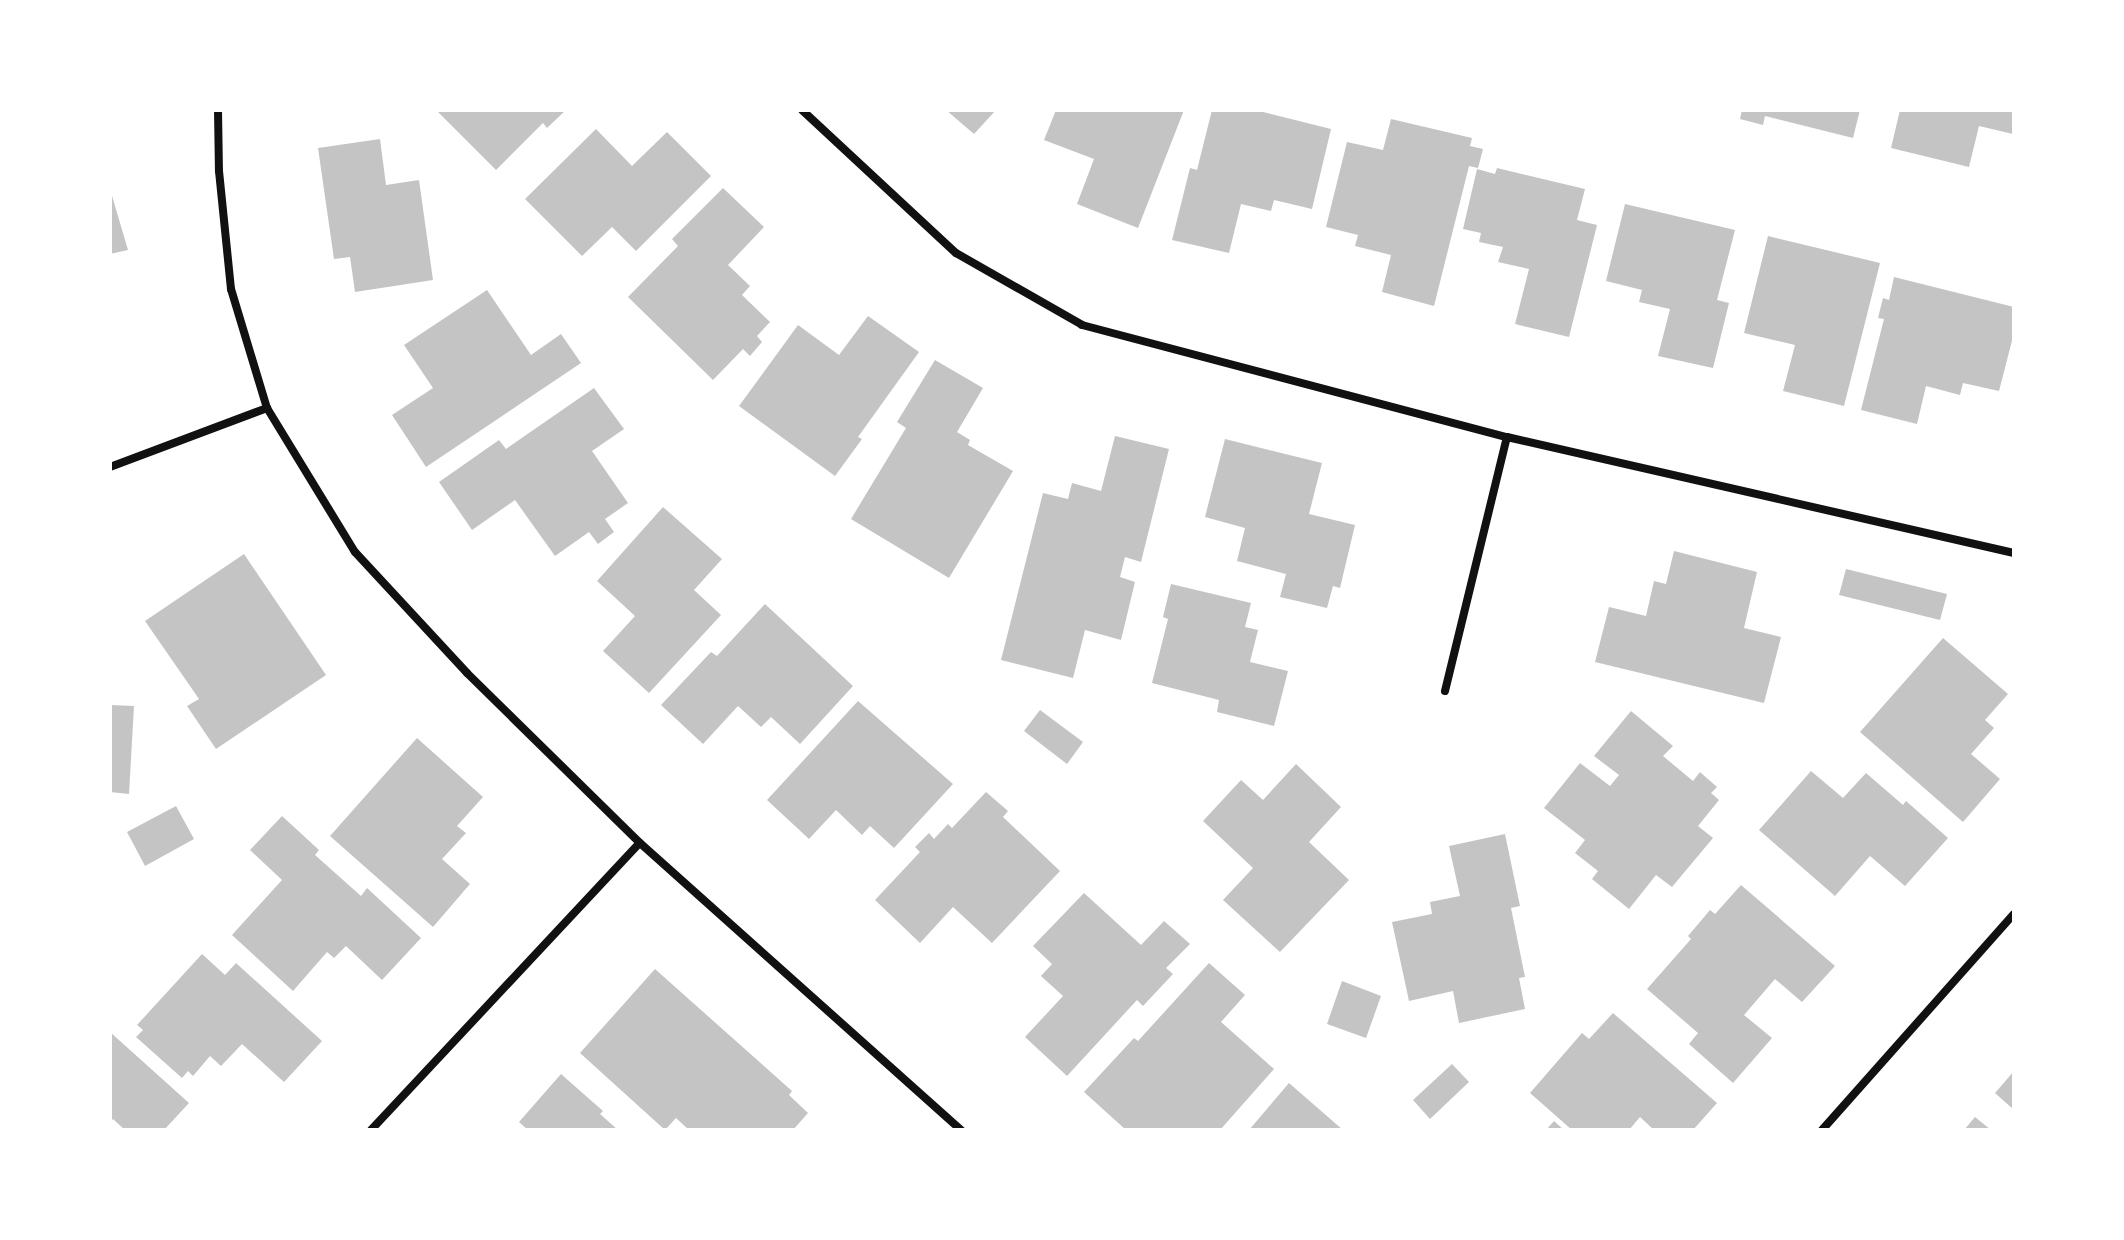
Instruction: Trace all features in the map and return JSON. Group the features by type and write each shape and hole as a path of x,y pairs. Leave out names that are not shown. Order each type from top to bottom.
{"street":[{"path":"218,110 219,171 231,289 267,408 355,552 467,673 640,843 961,1130"},
{"path":"802,110 956,253 1082,325 1507,437 2014,553"},
{"path":"110,467 267,408"},
{"path":"1445,691 1507,437"},
{"path":"371,1130 640,843"},
{"path":"1822,1130 2014,914"}],"building":[{"path":"436,110 566,110 547,128 543,123 496,170"},
{"path":"946,110 996,110 974,134"},
{"path":"1056,110 1184,110 1138,228 1077,204 1094,159 1044,140"},
{"path":"1212,110 1255,110 1331,129 1312,209 1274,200 1271,211 1241,204 1229,253 1172,240 1190,168 1197,170"},
{"path":"1742,110 1860,110 1853,138 1765,116 1763,125 1740,119"},
{"path":"1900,110 2014,110 2013,134 1979,126 1969,167 1891,148"},
{"path":"1391,119 1472,138 1470,146 1483,149 1478,168 1469,166 1434,306 1382,292 1391,255 1355,246 1358,235 1326,227 1347,142 1383,150"},
{"path":"596,129 632,166 667,132 711,176 636,251 612,227 582,256 525,199"},
{"path":"380,139 386,185 419,180 433,280 355,292 350,257 334,259 318,148"},
{"path":"1497,168 1585,189 1577,220 1597,225 1569,337 1515,324 1529,269 1498,262 1503,247 1479,242 1481,233 1463,229 1477,169 1495,174"},
{"path":"723,188 764,227 728,265 750,286 742,295 770,322 757,336 762,342 750,356 743,349 713,380 628,297 678,246 672,239"},
{"path":"110,189 128,250 110,254"},
{"path":"1625,204 1735,230 1717,300 1729,303 1713,368 1658,356 1670,309 1639,302 1642,290 1606,281"},
{"path":"1768,236 1880,263 1844,406 1783,391 1795,345 1744,333"},
{"path":"1894,277 2014,307 2014,333 1999,391 1963,383 1960,395 1926,386 1917,424 1861,410 1884,319 1878,318 1883,298 1889,300"},
{"path":"487,290 531,355 561,334 581,363 426,467 392,415 433,388 404,345"},
{"path":"868,316 919,352 858,437 862,439 835,476 739,406 798,325 839,355"},
{"path":"935,360 983,388 957,432 970,440 968,445 1013,471 949,578 851,519 906,428 897,422"},
{"path":"594,388 624,429 592,451 628,503 605,519 614,532 598,544 589,532 555,556 515,500 472,530 439,482 499,440 506,449"},
{"path":"1115,436 1169,449 1141,562 1125,557 1120,577 1135,582 1121,640 1085,630 1073,678 1001,660 1043,493 1068,499 1072,483 1101,491"},
{"path":"1225,439 1322,463 1309,514 1355,525 1340,588 1333,586 1327,608 1280,597 1286,574 1237,561 1245,528 1205,517"},
{"path":"663,507 722,559 694,590 721,615 649,693 603,651 635,616 597,581"},
{"path":"1674,551 1757,572 1744,628 1781,637 1764,703 1595,662 1609,607 1646,616 1654,581 1666,584"},
{"path":"244,554 326,675 216,749 187,706 199,699 145,621"},
{"path":"1846,569 1947,594 1940,620 1839,595"},
{"path":"1171,584 1251,603 1245,627 1258,630 1250,662 1288,671 1274,726 1217,712 1219,700 1152,683 1168,619 1163,617"},
{"path":"765,604 853,686 800,744 771,717 761,727 738,706 703,744 661,705 711,652 717,656"},
{"path":"1943,638 2008,694 1985,720 1994,728 1971,754 2000,779 1963,822 1860,732"},
{"path":"858,701 953,784 894,848 870,826 862,835 836,810 809,839 767,800"},
{"path":"110,705 134,706 129,794 110,792"},
{"path":"1040,710 1083,742 1067,764 1024,731"},
{"path":"1631,711 1673,746 1663,756 1693,781 1700,772 1717,787 1711,793 1719,800 1698,826 1713,838 1672,887 1656,875 1629,909 1592,879 1598,871 1575,853 1585,840 1544,808 1580,763 1610,786 1619,775 1594,756"},
{"path":"417,738 483,797 457,826 466,833 442,859 470,884 433,927 330,836"},
{"path":"1296,764 1341,807 1309,842 1349,880 1280,952 1223,900 1253,868 1203,821 1241,780 1263,800"},
{"path":"1811,771 1843,798 1866,773 1903,805 1906,801 1948,838 1905,886 1870,856 1835,896 1759,830"},
{"path":"986,792 1008,811 1003,817 1060,871 992,943 953,907 920,943 875,900 920,852 915,847 929,833 934,839 948,824 952,828"},
{"path":"176,806 194,839 145,866 127,832"},
{"path":"282,816 319,850 315,855 361,896 367,888 421,938 382,980 346,946 334,958 327,952 293,991 232,935 282,880 250,850"},
{"path":"1505,834 1520,906 1511,908 1525,977 1519,978 1525,1009 1459,1023 1453,991 1409,1001 1392,922 1432,914 1430,902 1460,896 1449,846"},
{"path":"1741,885 1835,966 1802,1002 1775,979 1744,1015 1772,1038 1733,1083 1689,1044 1698,1033 1647,989 1691,939 1688,936 1710,910 1715,914"},
{"path":"1084,893 1141,945 1164,921 1190,944 1166,968 1173,974 1143,1006 1137,1000 1067,1076 1025,1037 1063,996 1041,976 1052,964 1033,946"},
{"path":"202,954 225,975 236,963 322,1041 284,1082 242,1044 221,1066 210,1056 193,1076 188,1071 182,1078 136,1037 143,1030 137,1025"},
{"path":"1209,963 1245,995 1221,1022 1274,1069 1220,1130 1126,1130 1084,1092 1134,1038 1138,1041"},
{"path":"655,969 792,1091 789,1095 808,1113 793,1130 689,1130 676,1118 665,1130 580,1053"},
{"path":"1342,981 1381,996 1366,1038 1327,1024"},
{"path":"1613,1013 1717,1103 1693,1130 1654,1130 1640,1117 1629,1130 1572,1130 1530,1093 1582,1033 1589,1039"},
{"path":"110,1032 189,1103 164,1130 125,1130 113,1119 110,1123"},
{"path":"1452,1064 1469,1082 1430,1119 1413,1100"},
{"path":"2014,1071 2014,1110 1995,1093"},
{"path":"561,1074 603,1111 600,1114 618,1130 528,1130 519,1122"},
{"path":"1289,1083 1343,1130 1249,1130"},
{"path":"1975,1117 1991,1130 1964,1130"},
{"path":"1554,1121 1564,1130 1546,1130"}]}
